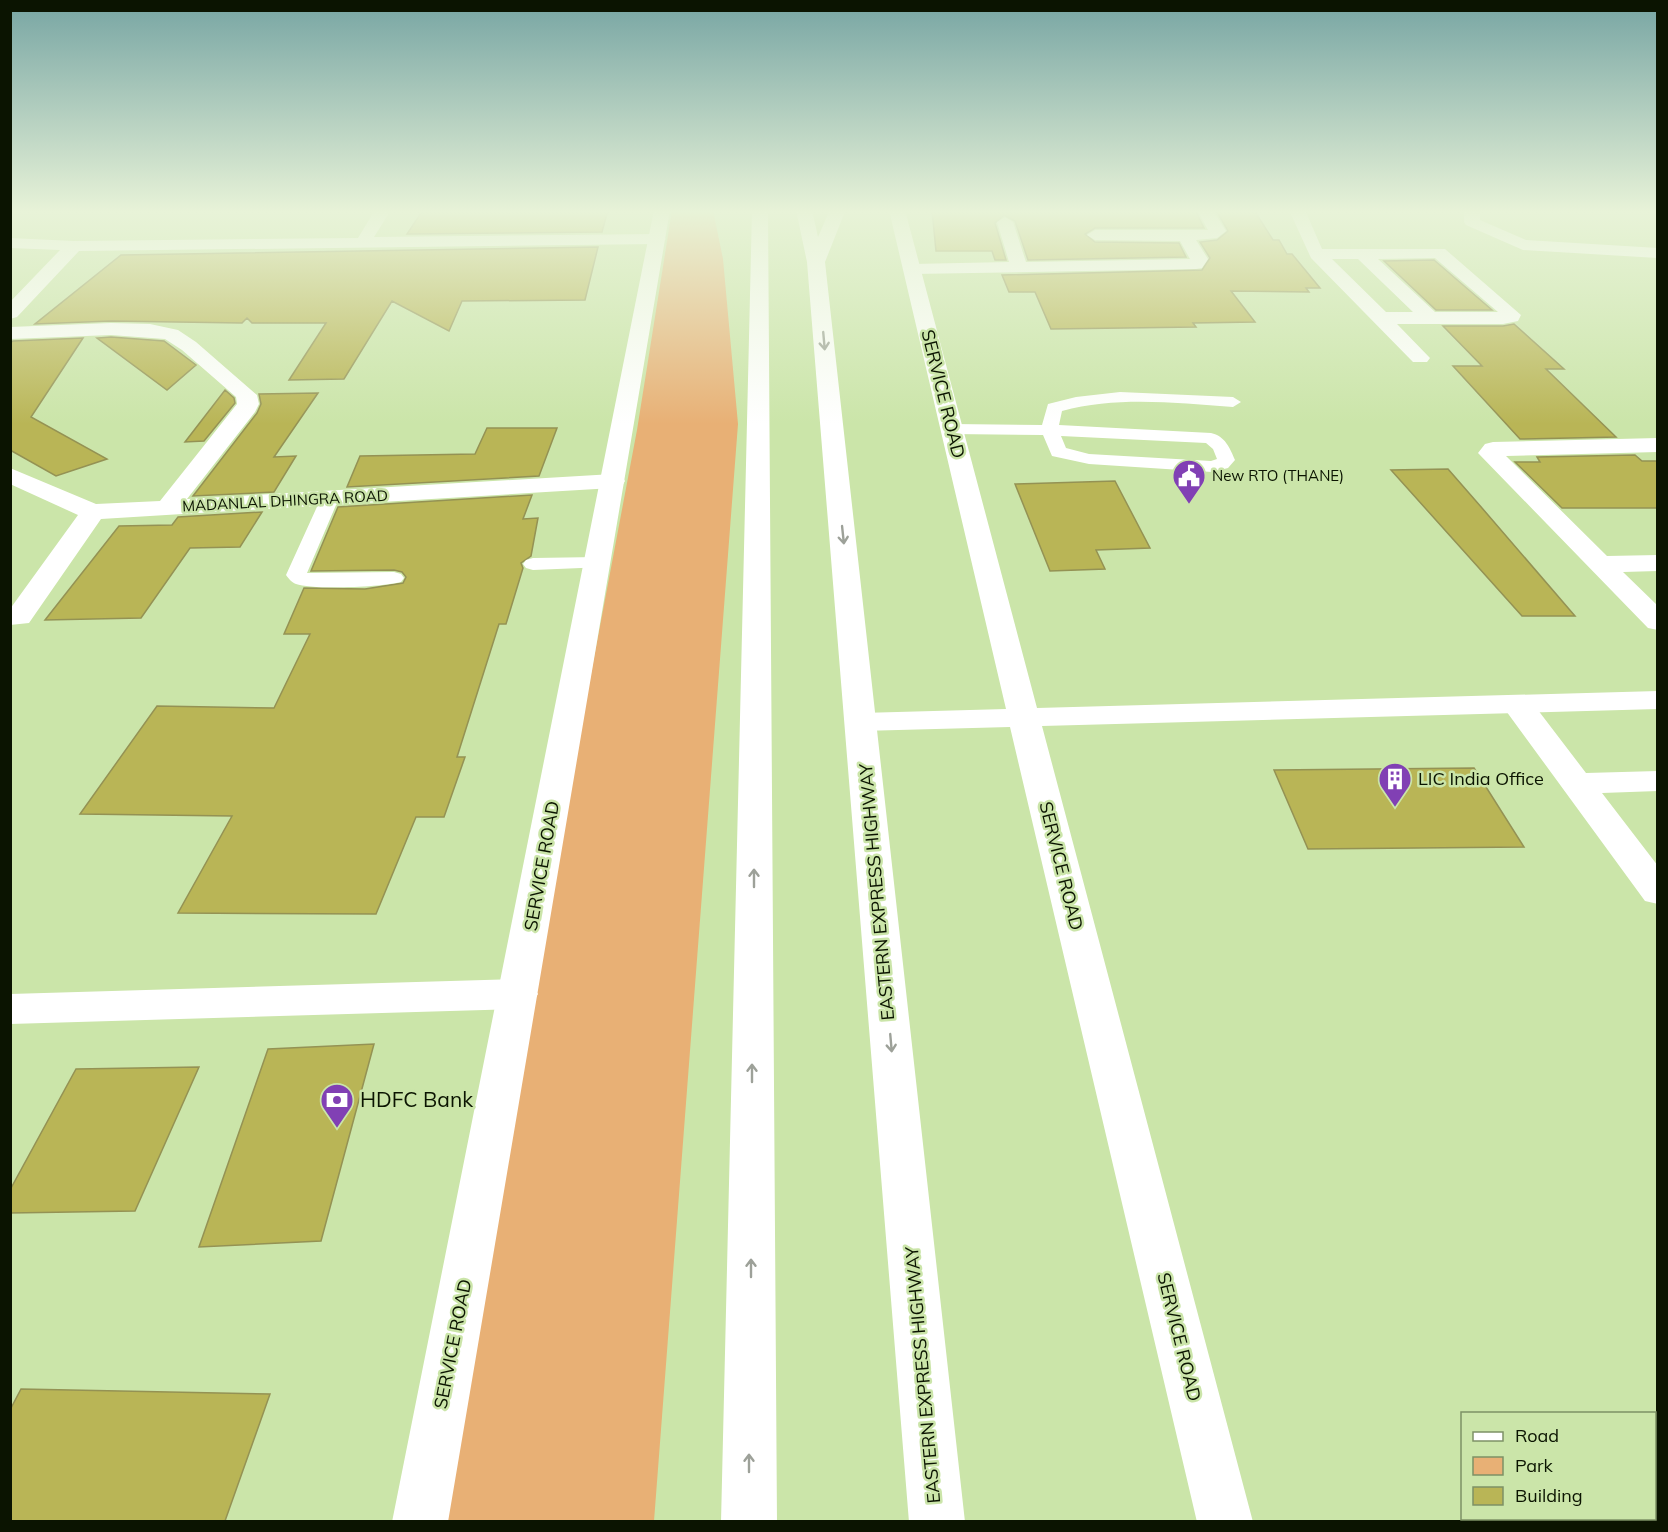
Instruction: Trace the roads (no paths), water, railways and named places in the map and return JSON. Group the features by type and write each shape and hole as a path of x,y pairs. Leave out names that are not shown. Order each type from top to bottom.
{"main road":[{"path":"10,313 40,281"},
{"name":"SERVICE ROAD","path":"420,1521 649,281"},
{"path":"749,1521 759,281"},
{"name":"EASTERN EXPRESS HIGHWAY","path":"818,281 937,1521"},
{"name":"SERVICE ROAD","path":"915,281 1225,1521"},
{"path":"1344,281 1420,358"},
{"path":"1392,281 1431,318"},
{"path":"1381,318 1511,318 1512,315 1474,281"},
{"path":"10,333 111,329 150,330 171,334 189,346 246,395 248,404 244,412 167,508"},
{"path":"1658,445 1493,449 1490,453 1658,622"},
{"path":"10,475 88,501 185,486"},
{"name":"MADANLAL DHINGRA ROAD","path":"88,501 167,508 613,481"},
{"path":"10,617 19,617 88,501"},
{"path":"1599,564 1658,563"},
{"path":"861,722 1658,700"},
{"path":"1517,704 1658,892"},
{"path":"1577,784 1658,781"},
{"path":"10,1010 518,994"}],"lane":[{"path":"952,429 1050,430 1211,438 1218,442 1226,460 1212,467 1089,459 1058,452 1050,430 1054,408 1076,401 1124,396 1233,402"},
{"path":"1212,467 1219,485"},
{"path":"330,498 296,575 301,579 311,580 394,578"},
{"path":"533,564 598,562"}],"place":[{"name":"New RTO (THANE)","path":"1189,505"},
{"name":"LIC India Office","path":"1395,808"},
{"name":"HDFC Bank","path":"337,1129"}]}
